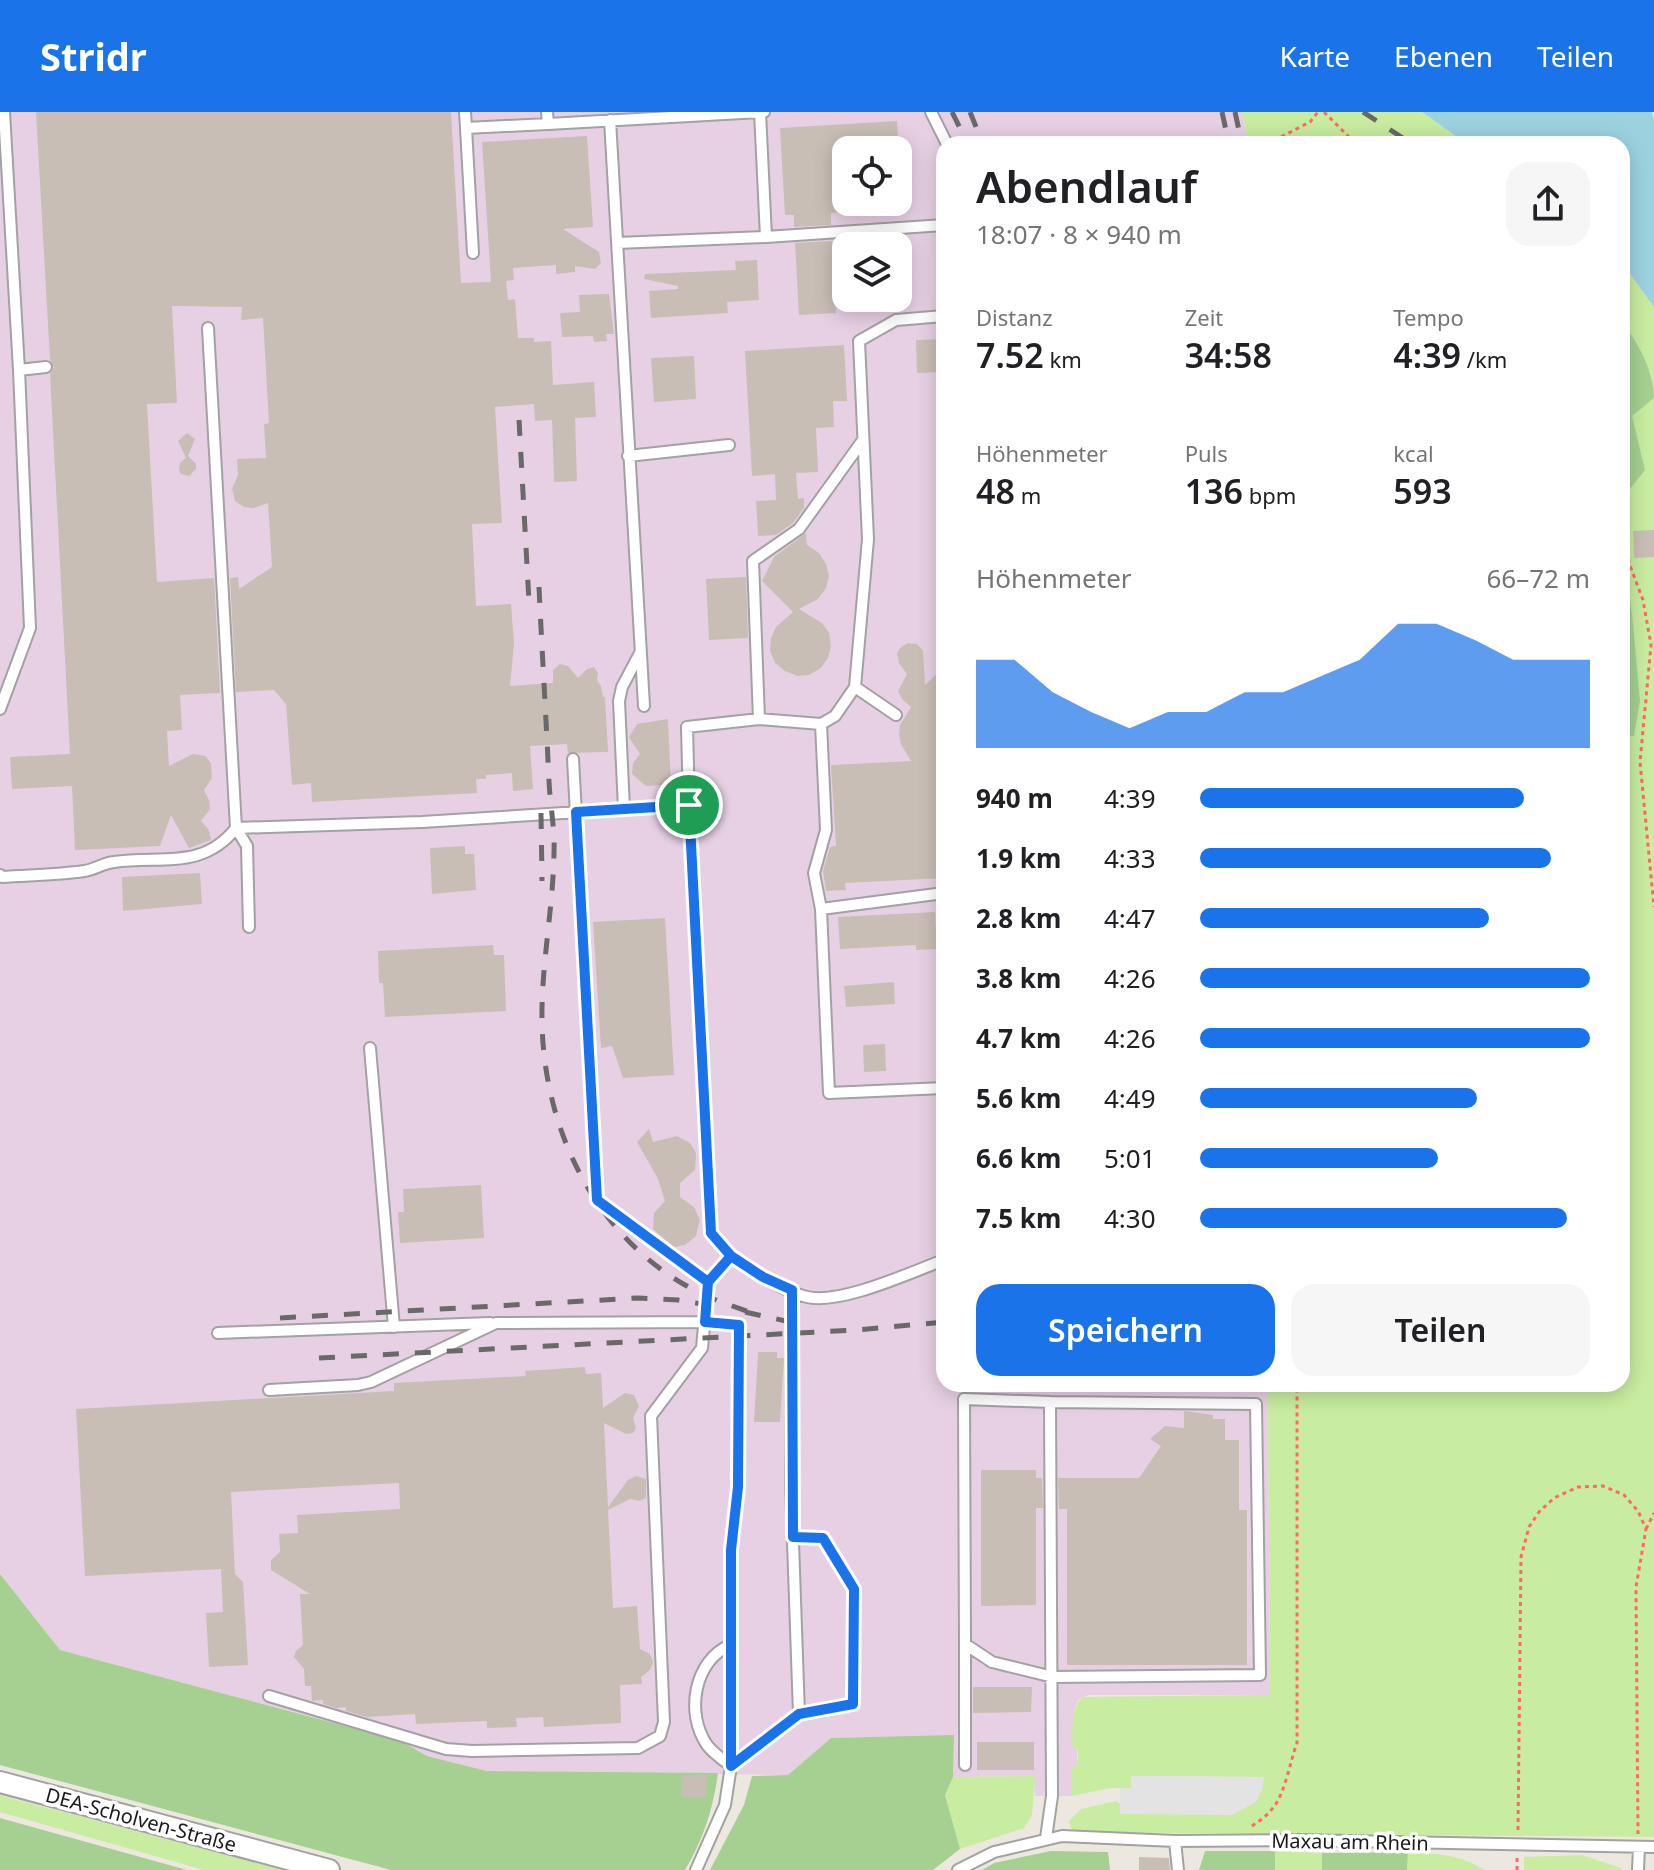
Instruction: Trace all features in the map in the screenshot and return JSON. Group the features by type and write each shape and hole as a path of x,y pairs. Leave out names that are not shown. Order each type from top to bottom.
{"street":[{"name":"DEA-Scholven-Straße","path":"0,1782 329,1870"}],"lane":[{"path":"0,709 30,628 4,112"},
{"path":"465,112 473,253"},
{"path":"466,128 548,118 761,112 766,237"},
{"path":"931,112 943,136"},
{"path":"615,117 617,243 644,706"},
{"path":"617,243 936,226"},
{"path":"936,317 896,320 859,341 868,539 855,687 835,716 821,724 759,719 687,727 711,1233 731,1256 763,1277 807,1297 846,1295 936,1263"},
{"path":"208,328 236,828 247,846 249,927"},
{"path":"19,370 46,367"},
{"path":"759,719 753,561 799,529 863,440"},
{"path":"628,456 729,445"},
{"path":"624,809 619,701 622,687 640,653"},
{"path":"855,687 896,715"},
{"path":"821,724 826,830 814,873 821,909 829,1093 936,1088"},
{"path":"573,759 597,1200 708,1282"},
{"path":"236,828 422,822 689,805"},
{"path":"0,875 87,871 111,862 190,858 209,852 227,840 236,828"},
{"path":"821,909 936,894"},
{"path":"370,1048 394,1327"},
{"path":"269,1696 446,1749 638,1748 660,1736 664,1722 651,1416 702,1348 708,1282 731,1256"},
{"path":"792,1290 793,1537 799,1714"},
{"path":"218,1333 496,1323 705,1322 739,1325 738,1487 731,1550 731,1766 725,1805 696,1870"},
{"path":"269,1390 371,1382 496,1323"},
{"path":"965,1644 992,1662 1053,1677 1260,1675 1256,1404 964,1399 965,1765"},
{"path":"958,1870 994,1852 1046,1838 1052,1796 1050,1402"},
{"path":"731,1766 799,1714 853,1704 854,1589 823,1538 793,1537"},
{"path":"730,1645 720,1649 704,1668 698,1684 696,1705 700,1729 707,1745 731,1766"},
{"name":"Maxau am Rhein","path":"1046,1838 1654,1847"},
{"path":"1175,1841 1178,1870"},
{"path":"1638,1870 1639,1847"}],"path":[{"path":"1283,136 1310,122 1318,112"},
{"path":"1324,112 1348,136"},
{"path":"1630,566 1643,600 1651,645 1640,762 1654,907"},
{"path":"1229,1841 1274,1808 1283,1790 1297,1743 1297,1392"},
{"path":"1518,1846 1521,1557 1529,1527 1554,1498 1578,1487 1603,1486 1624,1495 1638,1511 1646,1529"},
{"path":"1639,1847 1636,1587 1646,1529 1654,1513"}],"shaded area":[{"path":"0,112 1242,112 1247,136 936,136 936,1392 1268,1392 1270,1695 1088,1695 1078,1700 1074,1711 1078,1767 1071,1768 1071,1796 1035,1796 1034,1776 953,1777 954,1736 831,1738 788,1775 487,1771 427,1756 406,1744 60,1650 0,1574"},
{"path":"1131,1776 1264,1777 1256,1802 1232,1815 1120,1814 1120,1788 1131,1788"}],"green space":[{"path":"1242,112 1422,112 1456,136 1247,136"},
{"path":"1630,274 1654,307 1654,1837 1077,1832 1071,1828 1069,1821 1081,1809 1116,1801 1120,1804 1120,1814 1263,1777 1132,1776 1131,1788 1111,1788 1071,1796 1071,1767 1078,1766 1078,1751 1072,1745 1073,1719 1083,1697 1270,1695 1268,1392 1630,1392"},
{"path":"1630,333 1644,358 1653,388 1654,398 1632,416 1645,470 1630,489"},
{"path":"1630,600 1640,701 1634,736 1630,736"},
{"path":"0,1574 60,1650 371,1733 406,1744 427,1756 487,1771 718,1773 707,1823 685,1870 391,1870 0,1765"},
{"path":"954,1735 953,1777 945,1795 960,1849 933,1870 710,1870 744,1805 752,1776 788,1775 831,1738"},
{"path":"1035,1776 1032,1815 1024,1828 960,1849 945,1795 953,1777"},
{"path":"0,1795 284,1870 204,1870 0,1812"},
{"path":"0,1818 187,1870 0,1870"},
{"path":"1051,1851 1108,1852 1110,1870 982,1870 994,1863"},
{"path":"1205,1851 1275,1851 1275,1870 1199,1870"},
{"path":"1275,1851 1322,1853 1322,1870 1275,1870"},
{"path":"1408,1852 1457,1858 1484,1870 1407,1870"},
{"path":"1408,1852 1407,1870 1322,1870 1322,1853"},
{"path":"1582,1855 1621,1870 1524,1870 1524,1857"}],"water":[{"path":"1422,112 1652,112 1654,307 1630,274 1630,136 1456,136"}],"building":[{"path":"36,112 451,112 461,283 491,282 482,142 587,136 593,227 563,229 599,252 601,263 595,269 575,266 575,272 556,274 556,265 513,268 514,280 506,281 508,300 515,299 518,338 534,338 534,342 551,341 553,385 594,382 596,417 575,418 577,481 554,482 552,420 535,421 534,404 495,407 502,523 472,524 476,606 511,604 514,644 510,686 553,683 553,670 560,664 568,666 578,678 594,667 605,697 608,752 568,753 567,744 530,746 533,789 513,791 512,773 476,779 477,793 312,802 311,783 292,785 286,704 274,690 236,692 230,578 238,577 239,589 272,567 268,503 254,508 244,507 235,501 232,489 238,475 237,459 266,458 264,424 269,423 263,318 241,320 242,307 172,306 177,403 147,404 157,582 214,578 220,693 180,695 182,730 167,731 169,766 193,754 205,756 211,763 212,778 204,790 210,809 201,821 209,830 211,840 189,848 171,815 160,846 75,850 72,786 12,789 10,757 70,754 50,374 54,367 50,360"},
{"path":"897,121 898,136 832,136 831,225 794,227 794,215 785,215 780,128"},
{"path":"832,241 832,312 836,313 799,315 795,243"},
{"path":"757,260 759,300 727,302 728,313 651,318 649,291 678,289 678,286 644,279 645,274 736,270 735,261"},
{"path":"609,294 614,334 606,334 607,341 594,342 593,336 562,337 560,313 580,312 579,295"},
{"path":"936,339 936,372 917,373 916,340"},
{"path":"844,345 847,401 833,401 834,427 816,428 818,472 796,473 798,499 804,498 804,508 793,523 776,535 758,536 756,501 776,500 775,474 752,476 745,351"},
{"path":"694,356 696,399 654,402 651,358"},
{"path":"187,433 195,439 188,456 196,464 196,469 189,476 181,474 179,470 180,463 186,458 178,441"},
{"path":"1654,530 1654,557 1634,558 1633,531"},
{"path":"806,533 807,545 819,553 829,576 826,588 818,599 799,609 822,623 829,633 831,646 821,668 809,675 797,676 775,663 770,651 776,627 793,612 762,581 774,557"},
{"path":"746,577 748,638 709,640 706,579"},
{"path":"908,643 917,644 923,651 925,685 936,675 936,878 845,883 846,890 826,891 823,871 830,847 836,846 831,765 911,761 899,735 900,725 911,707 898,691 907,674 899,663 897,653"},
{"path":"668,719 671,785 646,786 632,774 633,763 640,754 629,737 637,724"},
{"path":"465,846 465,854 474,854 476,890 432,894 430,848"},
{"path":"200,873 202,904 123,911 122,877"},
{"path":"935,912 936,949 916,950 916,945 840,949 838,917"},
{"path":"665,918 674,1075 623,1078 612,1046 601,1048 593,922"},
{"path":"493,945 494,955 504,955 506,1011 385,1017 378,951"},
{"path":"894,982 895,1004 846,1007 844,986"},
{"path":"885,1044 886,1071 864,1072 863,1045"},
{"path":"649,1129 653,1142 677,1136 690,1143 696,1153 695,1170 680,1183 680,1197 694,1207 700,1220 696,1236 685,1245 674,1247 653,1229 654,1213 665,1201 658,1179 637,1142"},
{"path":"481,1185 484,1238 400,1243 398,1212 404,1212 403,1189"},
{"path":"758,1352 777,1352 777,1358 784,1358 780,1422 754,1422"},
{"path":"585,1367 586,1374 601,1373 603,1408 625,1393 634,1395 639,1406 633,1418 636,1428 633,1433 626,1434 604,1423 608,1507 628,1480 636,1476 646,1479 646,1498 639,1501 630,1499 608,1510 613,1608 637,1606 640,1649 650,1654 653,1662 650,1670 641,1677 642,1684 620,1685 621,1723 544,1727 543,1717 516,1718 517,1727 487,1728 487,1721 416,1724 415,1714 367,1717 346,1711 346,1707 323,1704 323,1700 312,1701 311,1686 305,1686 304,1669 294,1657 303,1645 300,1594 310,1594 271,1570 271,1560 280,1552 279,1534 298,1533 297,1515 400,1509 399,1483 231,1492 235,1574 243,1582 248,1665 209,1667 206,1613 223,1612 221,1569 85,1576 76,1409 394,1391 394,1383 526,1376 525,1371"},
{"path":"1184,1411 1225,1419 1225,1440 1239,1440 1239,1510 1247,1510 1247,1665 1067,1665 1067,1509 1059,1509 1058,1478 1139,1478 1161,1446 1150,1439 1165,1426 1184,1428"},
{"path":"981,1470 1036,1470 1036,1478 1042,1478 1043,1508 1036,1508 1036,1605 981,1606"},
{"path":"973,1687 1032,1687 1031,1712 973,1713"},
{"path":"977,1742 1034,1742 1034,1770 977,1770"},
{"path":"682,1775 707,1776 706,1798 681,1797"},
{"path":"1139,1857 1169,1858 1170,1870 1139,1870"}],"railway":[{"path":"952,112 964,136"},
{"path":"970,112 980,136"},
{"path":"1222,112 1227,136"},
{"path":"1235,112 1240,136"},
{"path":"1363,112 1400,136"},
{"path":"519,420 529,602"},
{"path":"539,587 554,844 542,1022 545,1063 553,1103 583,1179 605,1213 631,1244 662,1270 698,1292 755,1314"},
{"path":"541,813 542,881"},
{"path":"280,1318 638,1298 714,1306"},
{"path":"745,1312 804,1325"},
{"path":"319,1358 856,1330 936,1323"}],"route":[{"path":"689,805 576,812 597,1200 708,1282 731,1256 763,1277 792,1290 793,1537 823,1538 854,1589 853,1704 799,1714 731,1766 731,1550 738,1487 739,1325 705,1322 708,1282 731,1256 711,1233 689,805"}]}
